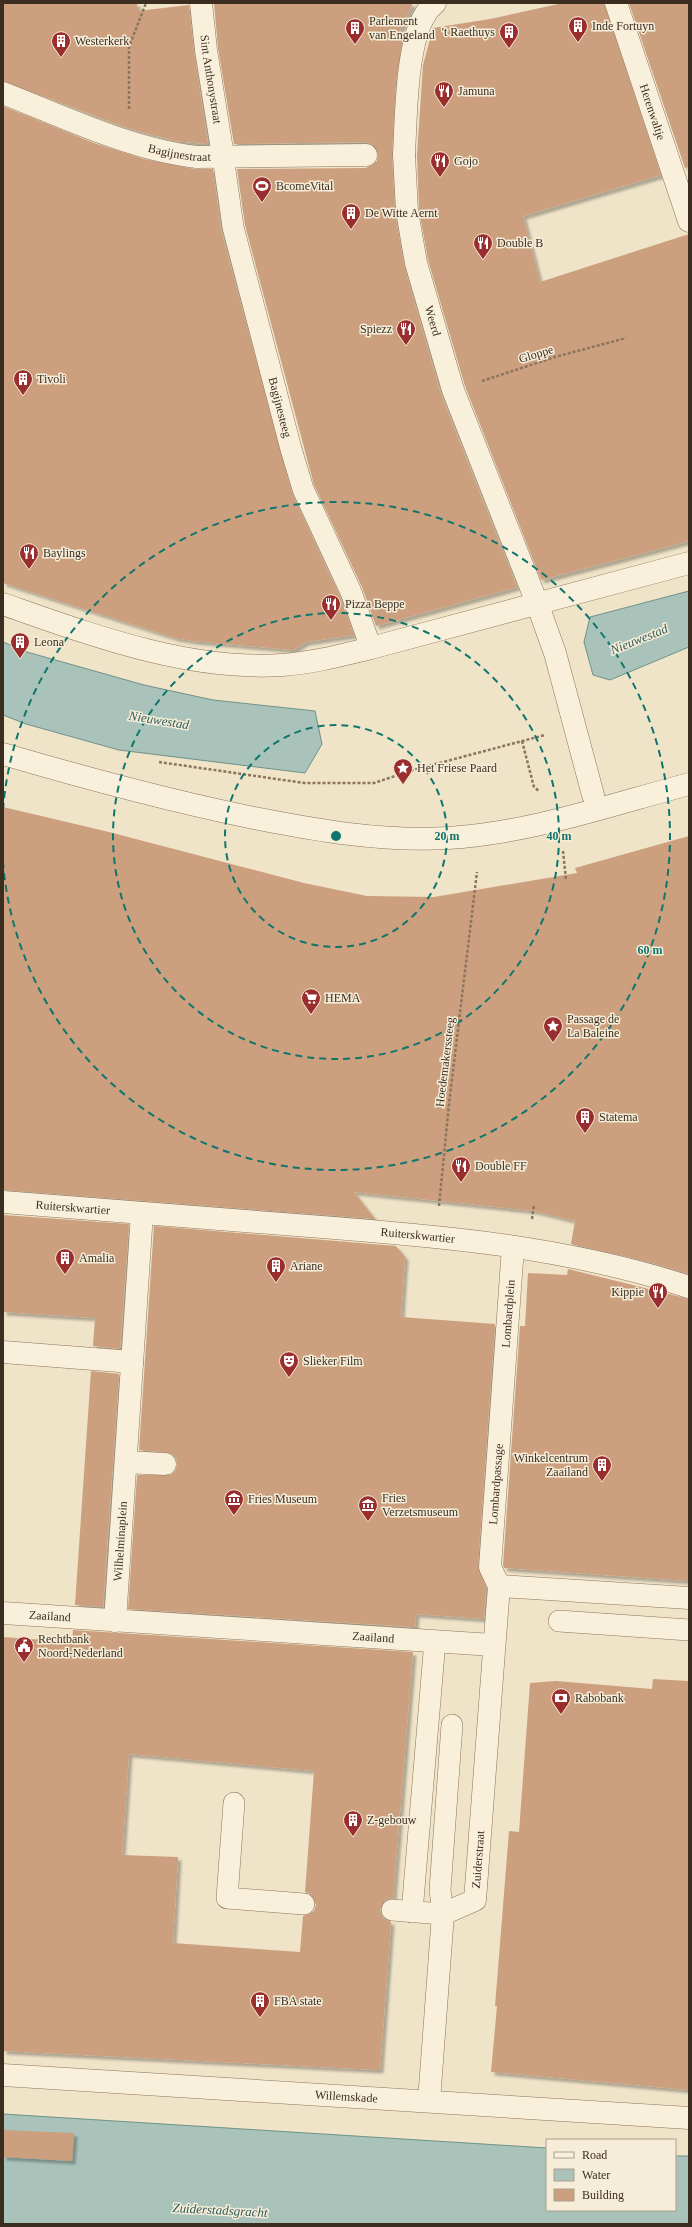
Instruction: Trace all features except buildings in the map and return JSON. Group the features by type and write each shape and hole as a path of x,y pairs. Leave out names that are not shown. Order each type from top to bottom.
{"street":[{"name":"Sint Anthonystraat","path":"201,3 206,50 223,156"},
{"name":"Weerd","path":"435,3 425,14 420,23 413,52 406,104 404,155 407,211 416,263 452,390 537,603"},
{"name":"Herenwaltje","path":"616,3 688,214"},
{"name":"Bagijnestraat","path":"3,93 127,140 172,154 197,157 366,155"},
{"path":"3,604 133,646 178,657 221,663 282,665 331,658 371,648 689,563"},
{"path":"537,603 555,653 594,802"},
{"path":"3,754 113,786 210,809 309,829 377,837 414,839 480,834 519,828 594,802 689,784"},
{"name":"Ruiterskwartier","path":"3,1202 436,1236 563,1254 594,1260 641,1271 689,1287"},
{"name":"Wilhelminaplein","path":"115,1621 142,1213"},
{"name":"Lombardplein","path":"503,1380 513,1247"},
{"path":"3,1352 132,1362"},
{"name":"Lombardpassage","path":"499,1586 490,1568 503,1380"},
{"path":"126,1462 165,1464"},
{"path":"493,1645 499,1586 689,1598"},
{"name":"Zaailand","path":"3,1613 493,1645"},
{"name":"Zuiderstraat","path":"443,1914 475,1900 493,1645"},
{"path":"429,2101 443,1914"},
{"name":"Willemskade","path":"3,2076 689,2118"}],"lane":[{"name":"Bagijnesteeg","path":"223,156 234,227 291,449 303,488 351,592 371,648"},
{"path":"559,1621 689,1630"},
{"path":"435,1641 402,1911 443,1914 440,1890 452,1725"},
{"path":"234,1803 227,1898 304,1904"}],"path":[{"path":"127,140 130,88 129,47 146,3"},
{"name":"Gloppe","path":"452,390 626,338"},
{"path":"156,762 304,783 374,783 413,770 575,727"},
{"path":"522,741 534,787 544,796"},
{"path":"563,848 566,880"},
{"name":"Hoedemakerssteeg","path":"436,1236 449,1104 477,872"}],"water":[{"name":"Nieuwestad","path":"689,591 689,647 610,680 593,675 584,642 590,617"},
{"name":"Nieuwestad","path":"3,642 27,652 144,685 213,700 315,711 322,744 305,773 119,750 26,724 3,715"},
{"name":"Zuiderstadsgracht","path":"3,2114 546,2148 546,2211 676,2211 676,2156 689,2156 689,2224 3,2224"}],"place":[{"name":"Inde Fortuyn","path":"578,43"},
{"name":"Parlement van Engeland","path":"355,45"},
{"name":"'t Raethuys","path":"509,49"},
{"name":"Westerkerk","path":"61,58"},
{"name":"Jamuna","path":"444,108"},
{"name":"Gojo","path":"440,178"},
{"name":"BcomeVital","path":"262,203"},
{"name":"De Witte Aernt","path":"351,230"},
{"name":"Double B","path":"483,260"},
{"name":"Spiezz","path":"406,346"},
{"name":"Tivoli","path":"23,396"},
{"name":"Baylings","path":"29,570"},
{"name":"Pizza Beppe","path":"331,621"},
{"name":"Leona","path":"20,659"},
{"name":"Het Friese Paard","path":"403,785"},
{"name":"HEMA","path":"311,1015"},
{"name":"Passage de La Baleine","path":"553,1043"},
{"name":"Statema","path":"585,1134"},
{"name":"Double FF","path":"461,1183"},
{"name":"Amalia","path":"65,1275"},
{"name":"Ariane","path":"276,1283"},
{"name":"Kippie","path":"658,1309"},
{"name":"Slieker Film","path":"289,1378"},
{"name":"Winkelcentrum Zaailand","path":"602,1482"},
{"name":"Fries Museum","path":"234,1516"},
{"name":"Fries Verzetsmuseum","path":"368,1522"},
{"name":"Rechtbank Noord-Nederland","path":"24,1663"},
{"name":"Rabobank","path":"561,1715"},
{"name":"Z-gebouw","path":"353,1837"},
{"name":"FBA state","path":"260,2018"}]}
